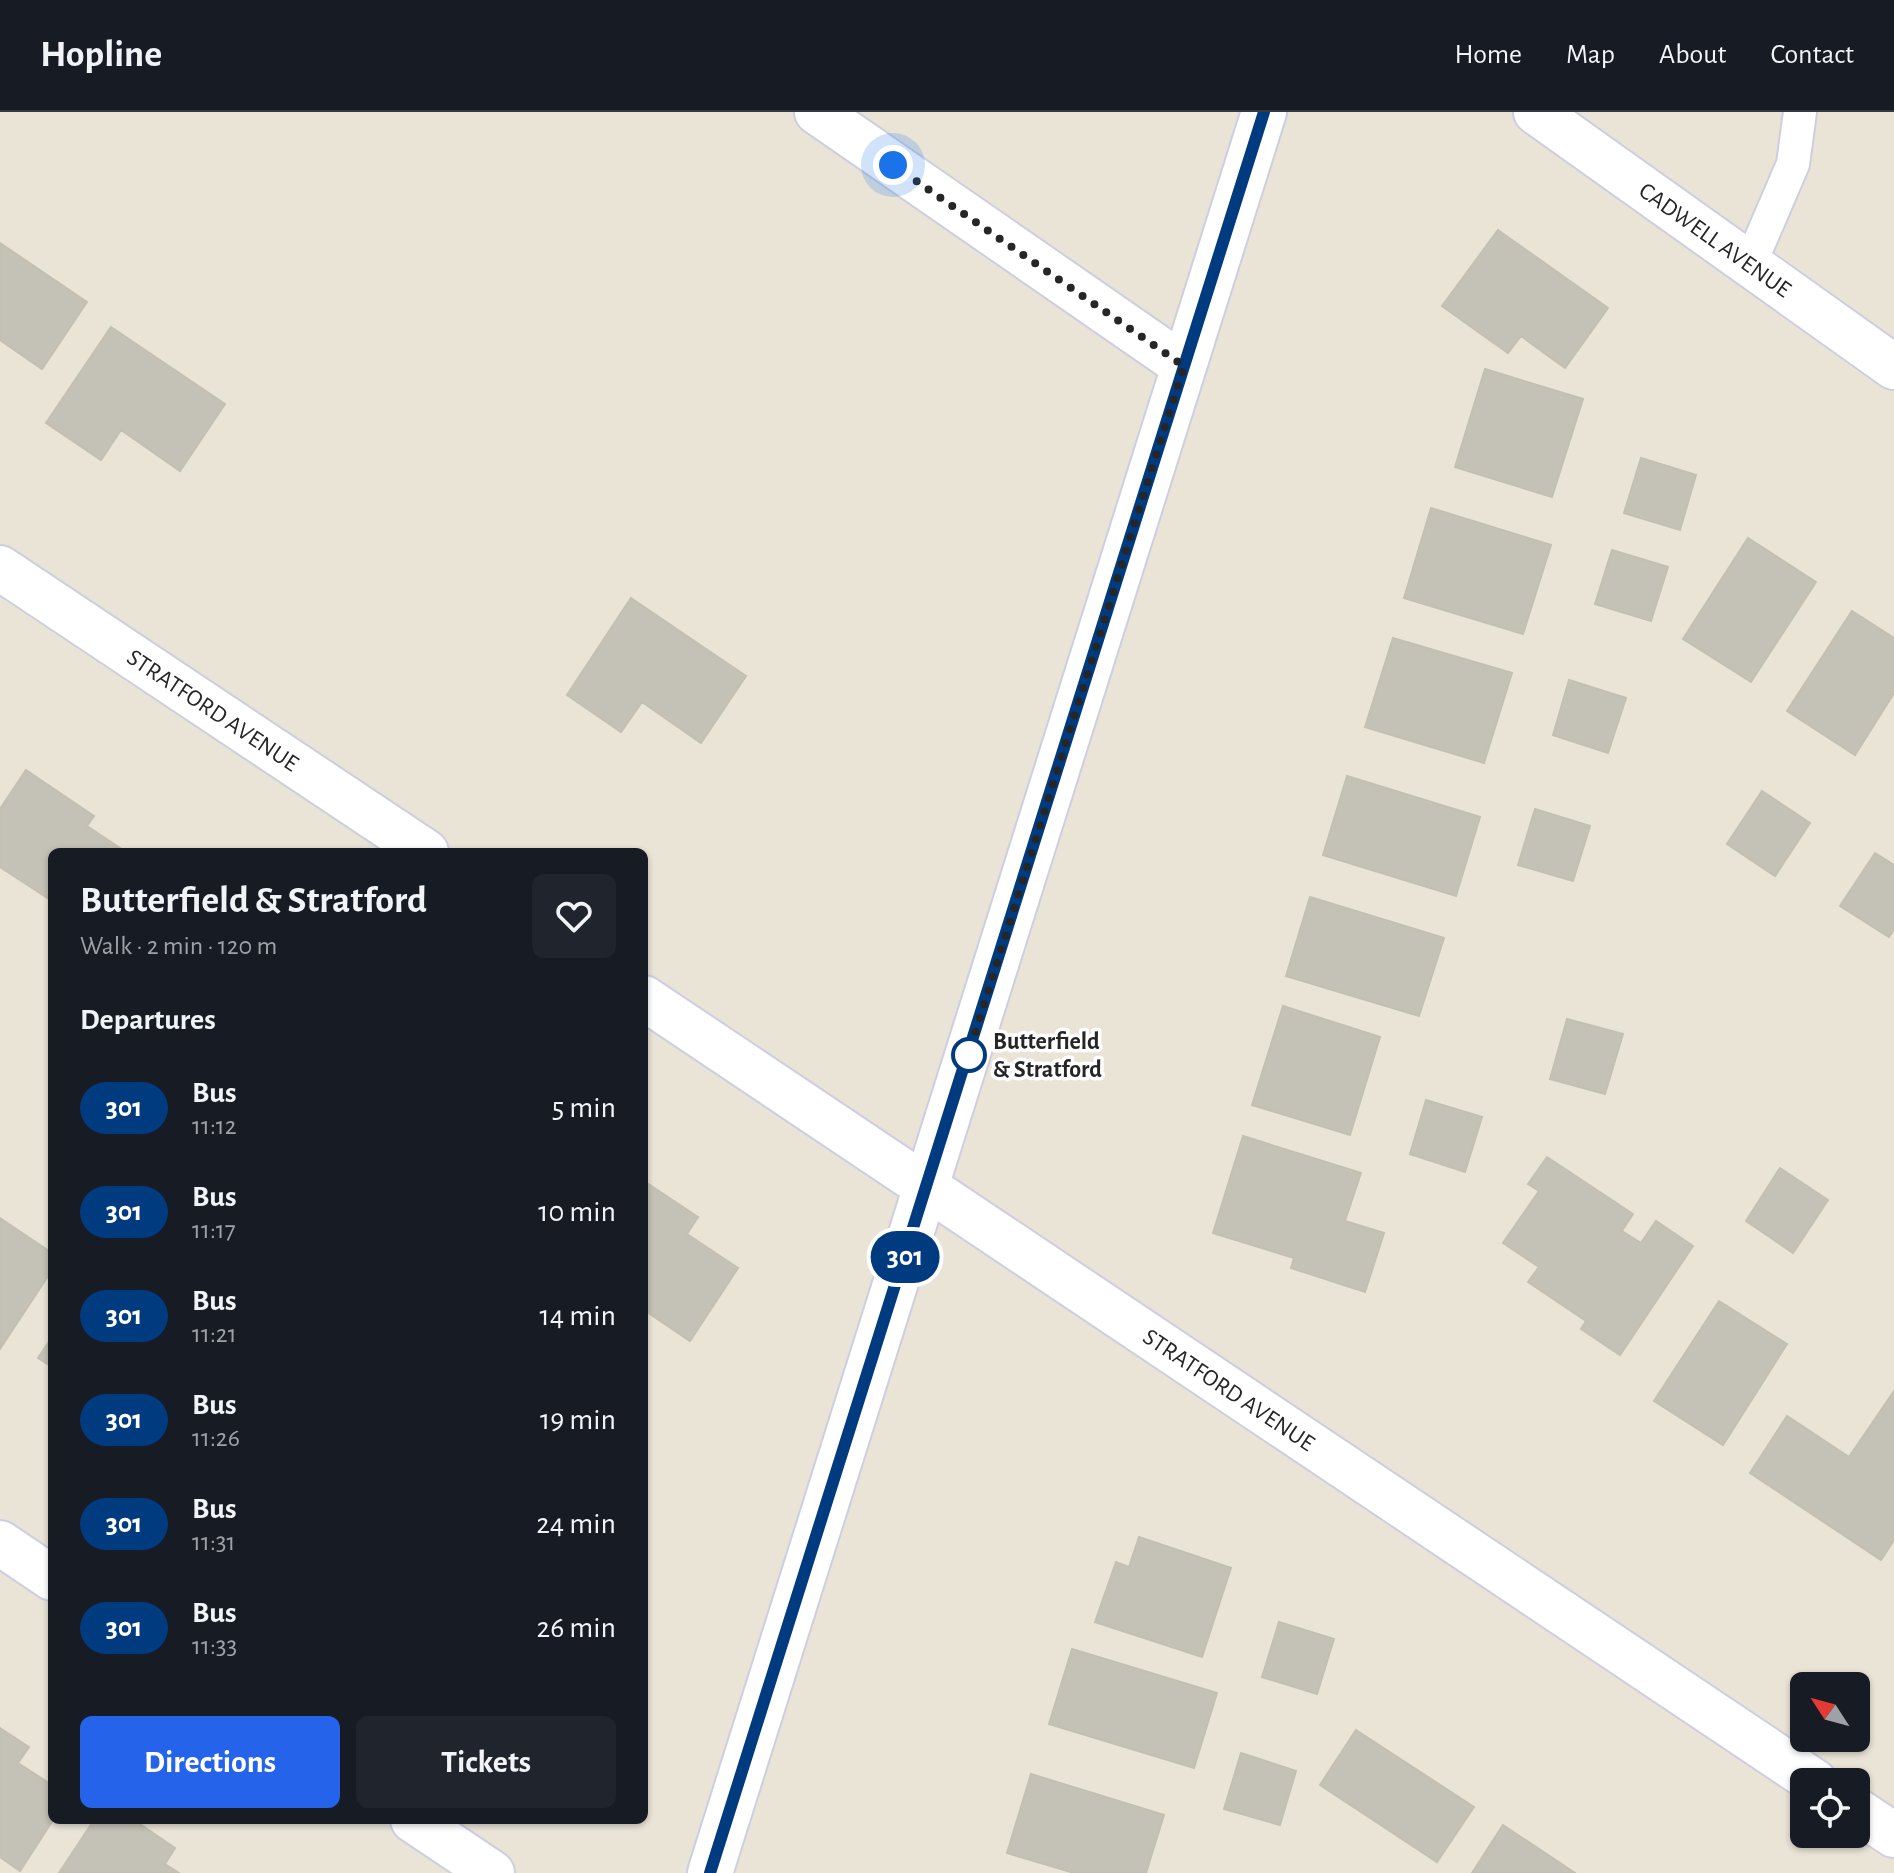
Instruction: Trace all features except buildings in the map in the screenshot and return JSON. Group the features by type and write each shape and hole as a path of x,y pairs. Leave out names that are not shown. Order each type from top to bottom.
{"street":[{"path":"817,112 1184,366"},
{"path":"710,1873 1264,112"},
{"name":"CADWELL AVENUE","path":"1536,112 1894,367"},
{"name":"STRATFORD AVENUE","path":"0,568 420,848"},
{"name":"STRATFORD AVENUE","path":"648,1001 1794,1768"},
{"path":"0,1543 48,1575"},
{"path":"1870,1819 1894,1835"},
{"path":"419,1824 492,1873"}],"lane":[{"path":"1750,264 1793,164 1800,112"}],"bus line":[{"name":"301","path":"710,1873 1264,112"}],"place":[{"name":"Butterfield & Stratford","path":"969,1055"}],"route":[{"path":"893,165 1184,366 965,1065 969,1055"}]}
